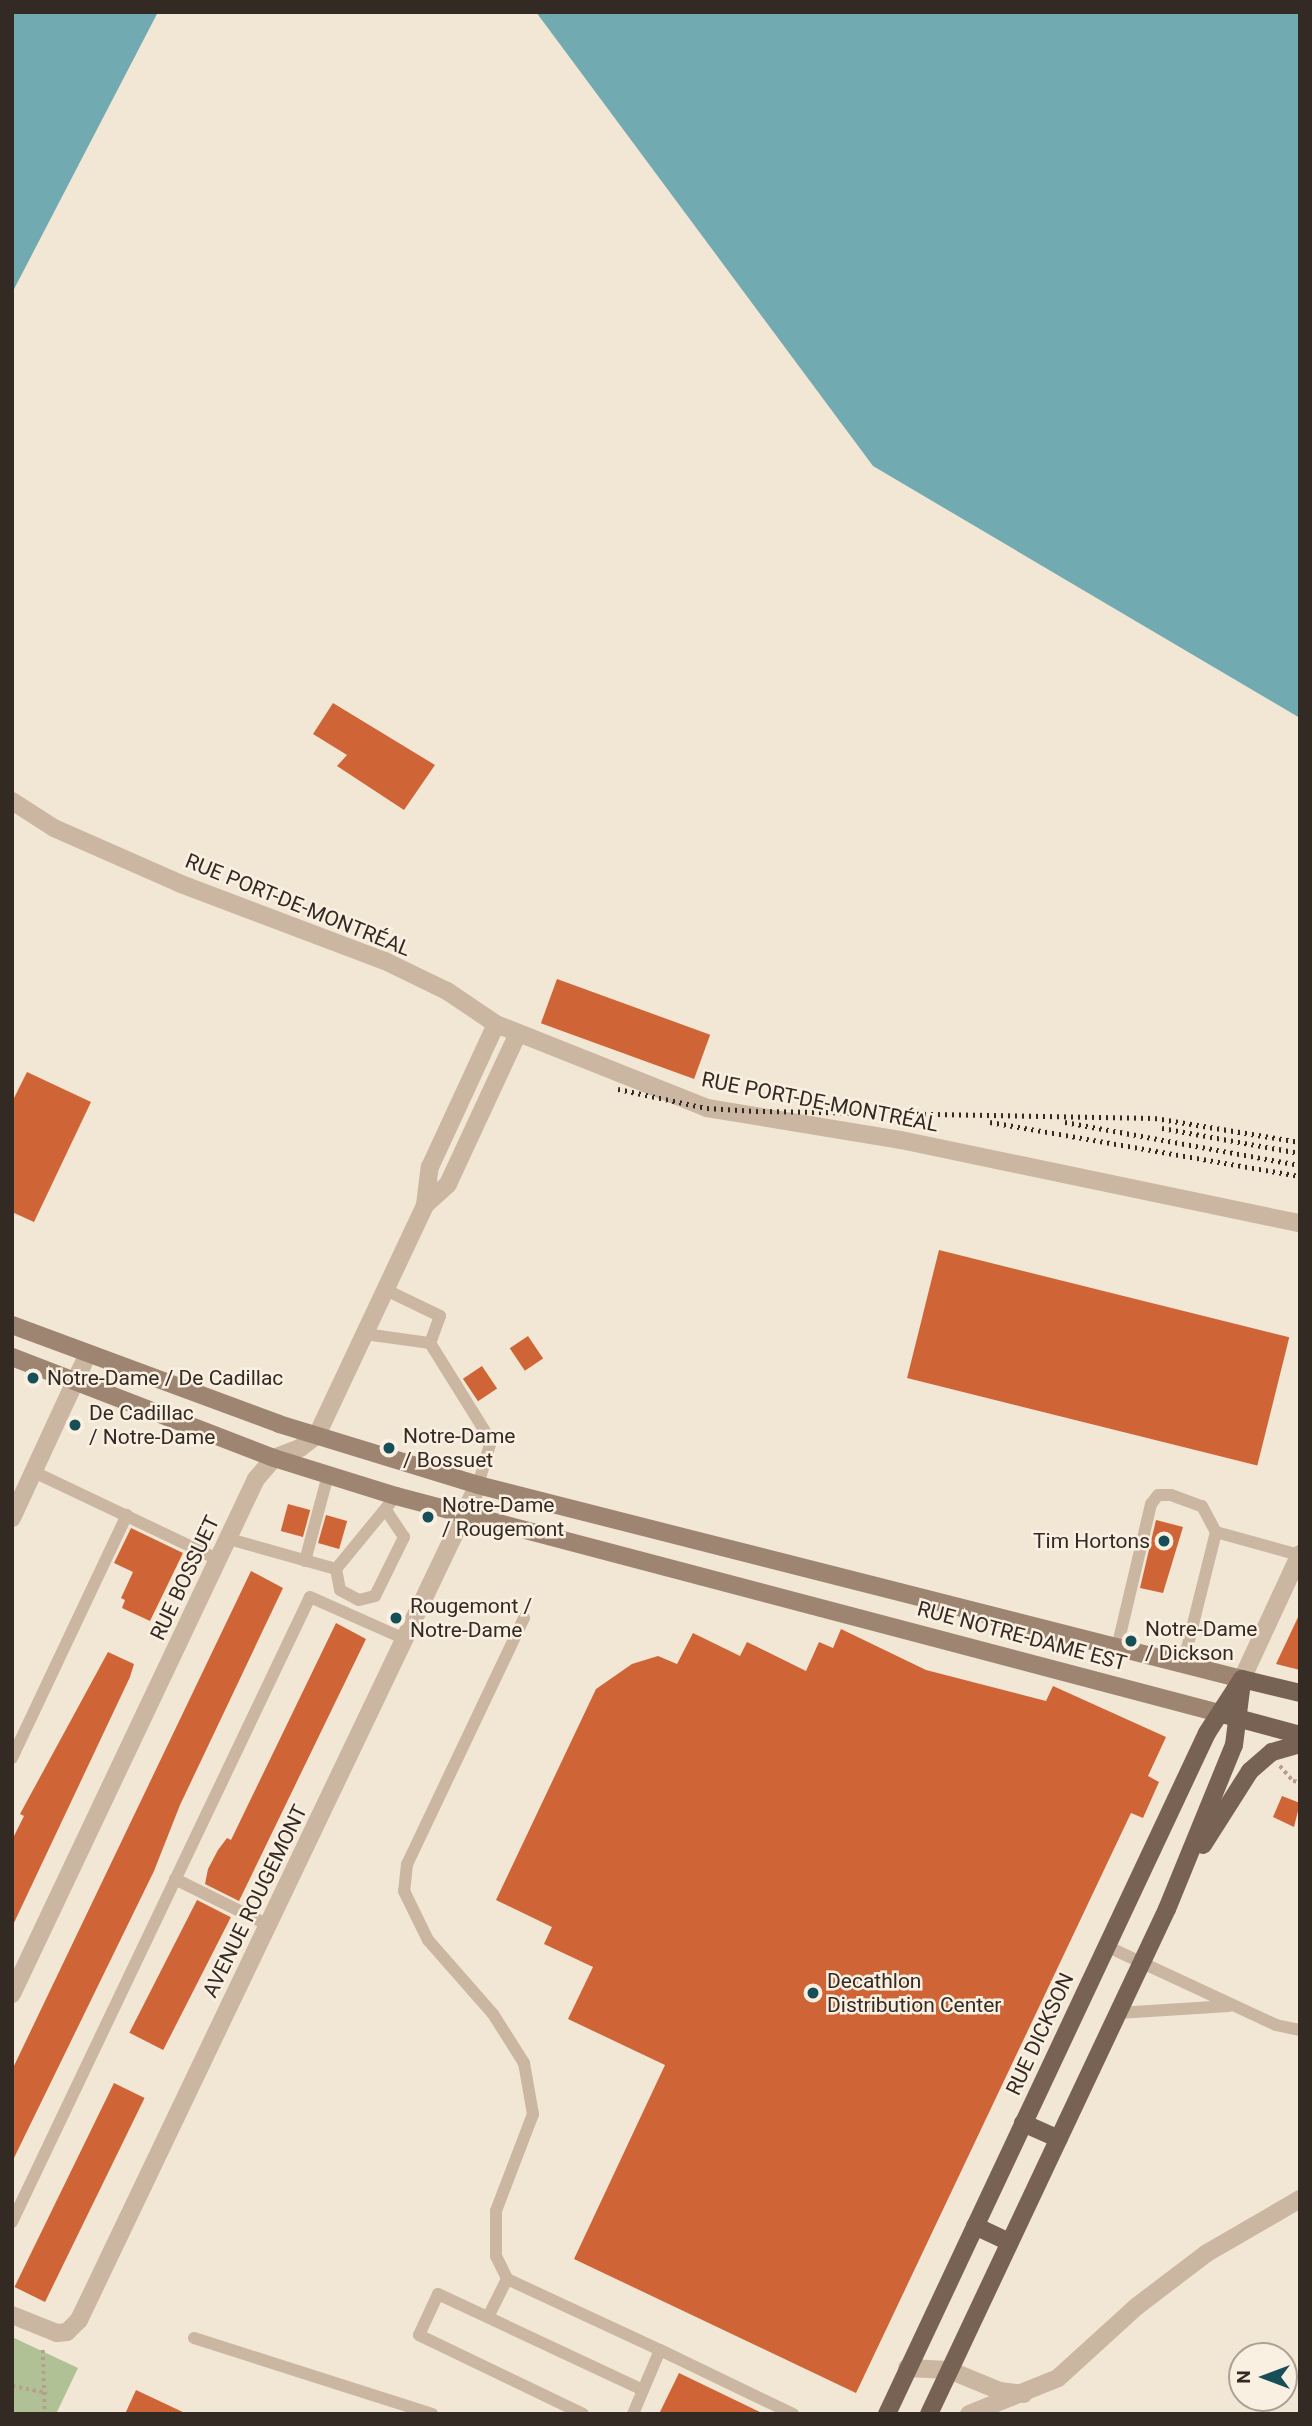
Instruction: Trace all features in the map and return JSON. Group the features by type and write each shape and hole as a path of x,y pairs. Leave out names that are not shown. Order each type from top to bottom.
{"main road":[{"name":"RUE NOTRE-DAME EST","path":"12,1325 86,1356 317,1435 478,1485 1300,1693"},
{"name":"RUE NOTRE-DAME EST","path":"12,1357 274,1458 328,1475 391,1503 464,1515 774,1592 1300,1735"},
{"path":"774,1592 781,1563"},
{"name":"RUE DICKSON","path":"887,2414 1106,1946 1219,1713 1242,1679"},
{"name":"RUE DICKSON","path":"929,2414 1167,1909 1234,1745 1242,1679"},
{"path":"1167,1909 1241,1781 1272,1752 1300,1744"},
{"path":"1023,2123 1059,2139"},
{"path":"975,2225 1010,2242"}],"street":[{"name":"RUE PORT-DE-MONTRÉAL","path":"12,801 54,828 181,884 385,961 447,991 496,1024 707,1108 901,1140 1300,1223"},
{"path":"317,1435 425,1205 430,1167 496,1024"},
{"path":"425,1205 448,1184 518,1033"},
{"path":"12,1518 86,1356"},
{"name":"RUE BOSSUET","path":"12,1994 256,1479 274,1458 300,1448 317,1435"},
{"name":"AVENUE ROUGEMONT","path":"12,2315 45,2330 67,2332 79,2320 478,1485"},
{"name":"RUE DICKSON","path":"1242,1679 1299,1554"},
{"path":"969,2414 1058,2378 1136,2307 1207,2253 1300,2199"},
{"path":"907,2368 949,2370 1000,2391 1024,2394"}],"lane":[{"path":"386,1290 440,1315 430,1343"},
{"path":"365,1334 430,1343"},
{"path":"430,1343 491,1441 478,1485"},
{"path":"34,1472 219,1560"},
{"path":"306,1560 328,1475"},
{"path":"1116,1648 1154,1499 1164,1494 1196,1502 1207,1512 1216,1532 1182,1664"},
{"path":"391,1503 404,1536 375,1596 366,1601 340,1590 336,1569 391,1503"},
{"path":"12,1758 127,1515"},
{"path":"1216,1532 1299,1554"},
{"path":"229,1539 336,1569"},
{"path":"12,2222 310,1597 405,1639"},
{"path":"524,1618 407,1864 404,1891 428,1940 493,2014 524,2063 533,2114 496,2211 496,2256 507,2279 793,2414"},
{"path":"175,1879 268,1925"},
{"path":"1106,1946 1232,2006 1300,2030"},
{"path":"1118,2013 1232,2006"},
{"path":"488,2317 507,2279"},
{"path":"583,2414 419,2335 438,2294 643,2390"},
{"path":"194,2338 432,2414"},
{"path":"632,2414 660,2350"}],"path":[{"path":"1281,1766 1293,1781 1300,1782"},
{"path":"43,2350 47,2393 45,2414"},
{"path":"12,2386 47,2393"}],"green space":[{"path":"12,2337 78,2368 56,2414 12,2414"}],"water":[{"path":"12,12 158,12 12,293"},
{"path":"536,12 1300,12 1300,718 873,466"}],"building":[{"path":"333,703 435,765 404,810 337,766 347,755 313,734"},
{"path":"557,979 710,1035 694,1079 541,1023"},
{"path":"27,1072 91,1102 34,1222 12,1212 12,1102"},
{"path":"939,1250 1289,1337 1257,1465 907,1378"},
{"path":"528,1336 543,1358 525,1371 510,1348"},
{"path":"482,1366 497,1388 478,1401 463,1379"},
{"path":"288,1504 310,1510 303,1537 281,1531"},
{"path":"326,1515 347,1521 339,1549 318,1543"},
{"name":"Tim Hortons","path":"1156,1520 1183,1527 1163,1593 1140,1588"},
{"path":"131,1528 183,1553 150,1621 122,1608 125,1600 121,1598 133,1572 114,1563"},
{"path":"251,1571 283,1588 180,1805 154,1871 12,2162 12,2070"},
{"path":"1300,1613 1300,1670 1276,1664"},
{"path":"336,1623 366,1639 239,1901 205,1884 208,1869 227,1838 231,1840"},
{"name":"Decathlon Distribution Center","path":"841,1629 926,1670 1046,1701 1053,1686 1166,1737 1148,1776 1159,1782 1143,1818 1131,1813 856,2393 574,2259 665,2065 568,2019 593,1967 544,1944 552,1927 496,1900 596,1689 632,1664 658,1656 677,1664 693,1633 740,1656 747,1642 806,1671 819,1642 833,1648"},
{"path":"108,1652 134,1664 130,1677 12,1927 12,1840 24,1816 20,1814"},
{"path":"1282,1796 1300,1803 1294,1827 1273,1817"},
{"path":"197,1900 231,1917 163,2050 129,2033"},
{"path":"114,2083 145,2098 45,2302 14,2287"},
{"path":"679,2373 764,2414 659,2414"},
{"path":"136,2390 187,2414 125,2414"}],"railway":[{"path":"618,1089 707,1108 756,1111 1155,1118 1300,1142"},
{"path":"990,1122 1300,1176"},
{"path":"1065,1122 1300,1165"},
{"path":"1162,1128 1300,1153"}],"place":[{"name":"Notre-Dame / De Cadillac","path":"33,1378"},
{"name":"De Cadillac / Notre-Dame","path":"75,1425"},
{"name":"Notre-Dame / Bossuet","path":"389,1448"},
{"name":"Notre-Dame / Rougemont","path":"428,1517"},
{"name":"Tim Hortons","path":"1164,1541"},
{"name":"Rougemont / Notre-Dame","path":"396,1618"},
{"name":"Notre-Dame / Dickson","path":"1131,1641"},
{"name":"Decathlon Distribution Center","path":"813,1993"}]}
